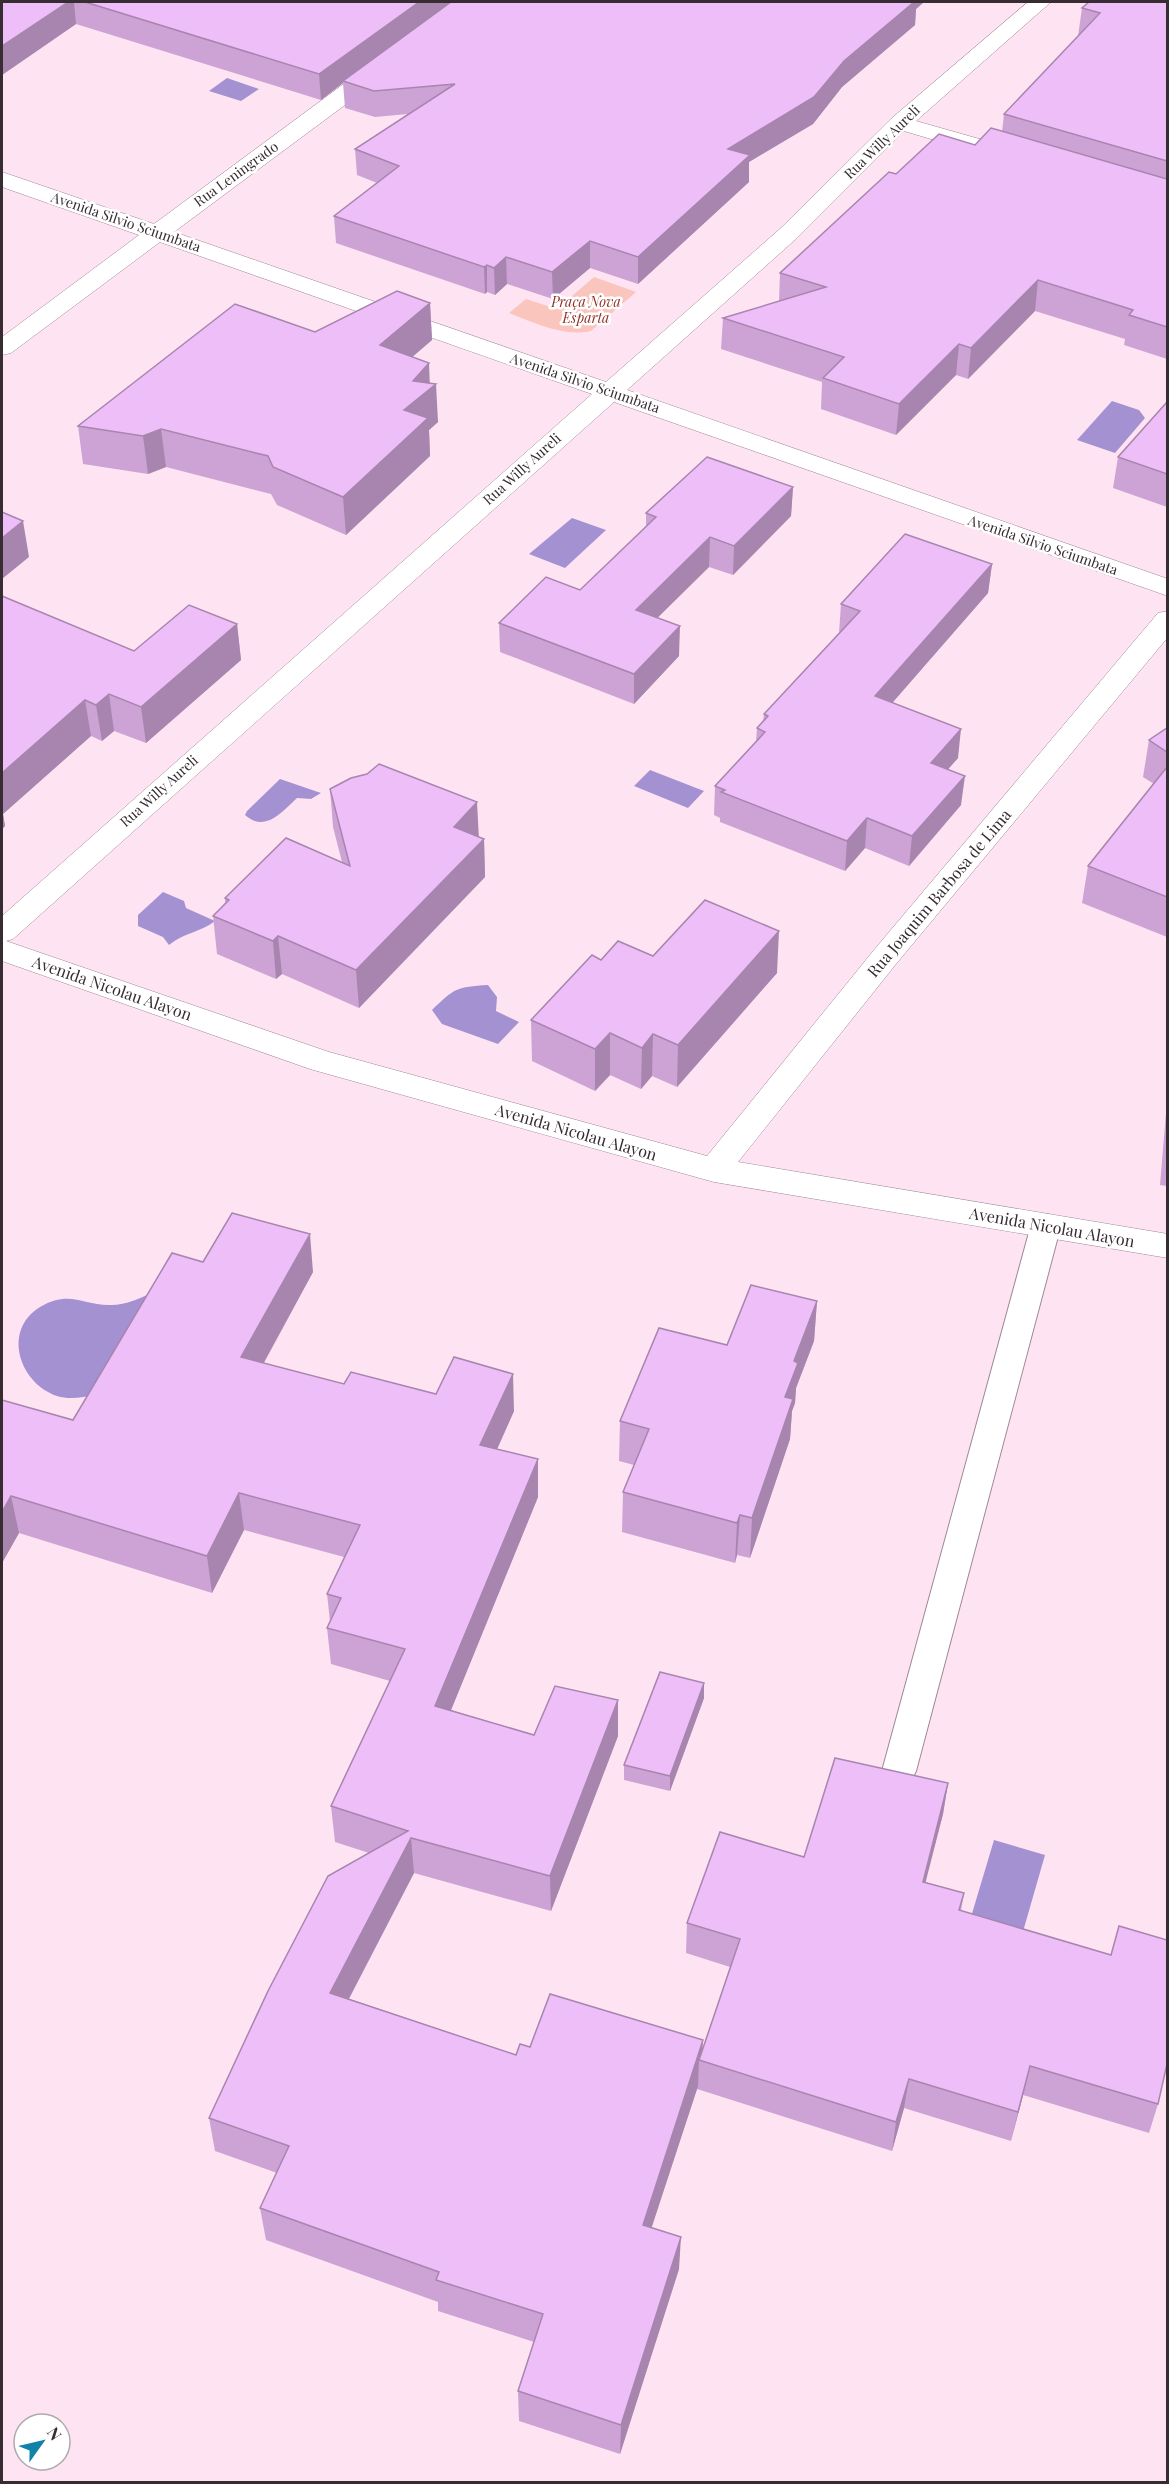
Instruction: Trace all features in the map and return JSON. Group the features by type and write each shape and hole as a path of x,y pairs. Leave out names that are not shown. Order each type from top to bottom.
{"street":[{"name":"Rua Willy Aureli","path":"2,932 789,233 900,123 1040,2"},
{"name":"Rua Leningrado","path":"2,348 395,57"},
{"path":"900,123 1000,153"},
{"name":"Avenida Silvio Sciumbata","path":"2,179 1167,588"},
{"name":"Rua Joaquim Barbosa de Lima","path":"714,1170 892,948 1167,619"},
{"name":"Avenida Nicolau Alayon","path":"2,950 321,1061 714,1170 1167,1246"}],"lane":[{"path":"899,1771 1046,1226"}],"green space":[{"name":"Praça Nova Esparta","path":"594,277 636,292 591,331 560,331 509,313 526,299 557,309"}],"shaded area":[{"path":"227,78 259,89 241,101 209,91"},
{"path":"1112,401 1139,410 1145,418 1115,453 1077,440"},
{"path":"572,518 606,530 565,568 529,554"},
{"path":"650,770 704,791 688,808 634,786"},
{"path":"280,779 321,793 311,799 297,798 279,814 266,821 252,820 245,815 247,811"},
{"path":"163,892 184,901 186,908 215,921 169,945 163,937 138,926 138,915"},
{"path":"488,985 497,997 496,1011 519,1022 498,1044 442,1024 432,1010 457,990"},
{"path":"154,1292 120,1388 88,1396 64,1398 44,1389 33,1380 25,1368 20,1355 21,1329 28,1317 40,1307 60,1299 117,1305"},
{"path":"994,1840 1045,1855 1020,1942 968,1927"}],"building":[{"path":"2,2 68,2 2,46"},
{"path":"85,2 419,2 319,74"},
{"path":"451,2 914,2 844,61 814,97 728,149 750,155 638,257 590,241 552,272 506,257 494,268 487,265 484,267 334,216 399,166 355,149 455,84 374,91 343,81"},
{"path":"1089,2 1167,2 1167,161 1004,114 1100,13 1082,8"},
{"path":"991,128 1167,179 1167,327 1129,315 1133,310 1038,280 971,348 959,344 899,404 823,378 844,357 723,318 826,287 780,273 889,172 896,174 939,134 975,145"},
{"path":"397,291 430,303 380,345 429,363 413,381 436,384 404,410 428,418 343,497 273,467 268,456 161,429 143,436 78,426 235,304 315,332"},
{"path":"1167,402 1167,474 1118,457"},
{"path":"707,457 793,487 734,546 710,537 636,610 680,626 634,674 499,623 546,577 580,590 656,517 646,513"},
{"path":"2,512 23,521 2,538"},
{"path":"905,534 992,564 875,696 961,729 931,763 965,776 912,836 867,818 847,841 721,792 725,790 715,786 765,732 757,728 768,716 764,714 860,611 841,604"},
{"path":"2,596 134,651 189,605 237,624 141,707 109,694 96,705 85,700 2,773"},
{"path":"1167,728 1167,752 1149,740"},
{"path":"379,764 477,802 454,827 484,839 356,970 278,936 273,941 213,916 229,900 225,898 286,838 350,866 330,789 351,778 367,774"},
{"path":"1167,767 1167,897 1088,866"},
{"path":"705,900 779,931 678,1045 653,1034 642,1048 610,1033 595,1049 531,1020 592,955 601,960 618,941 653,956"},
{"path":"232,1213 310,1234 241,1357 344,1384 351,1372 436,1394 454,1357 513,1374 480,1445 538,1459 435,1706 534,1735 555,1686 618,1700 550,1876 411,1838 330,1993 516,2055 520,2044 530,2047 550,1994 703,2040 643,2225 681,2237 621,2425 518,2391 543,2314 436,2280 439,2272 260,2208 289,2146 209,2118 268,1991 328,1876 408,1831 331,1806 405,1649 327,1628 341,1598 327,1594 360,1525 239,1493 207,1556 11,1496 2,1512 2,1400 73,1420 172,1253 203,1262"},
{"path":"751,1285 817,1301 794,1361 798,1363 785,1397 793,1399 752,1518 740,1515 737,1523 623,1492 649,1429 620,1421 659,1328 727,1345"},
{"path":"660,1672 704,1683 670,1776 624,1765"},
{"path":"835,1758 948,1783 923,1882 964,1893 959,1910 1111,1955 1119,1926 1167,1940 1167,2064 1158,2104 1030,2066 1018,2112 909,2079 896,2122 699,2060 740,1939 687,1923 720,1832 804,1857"}]}
